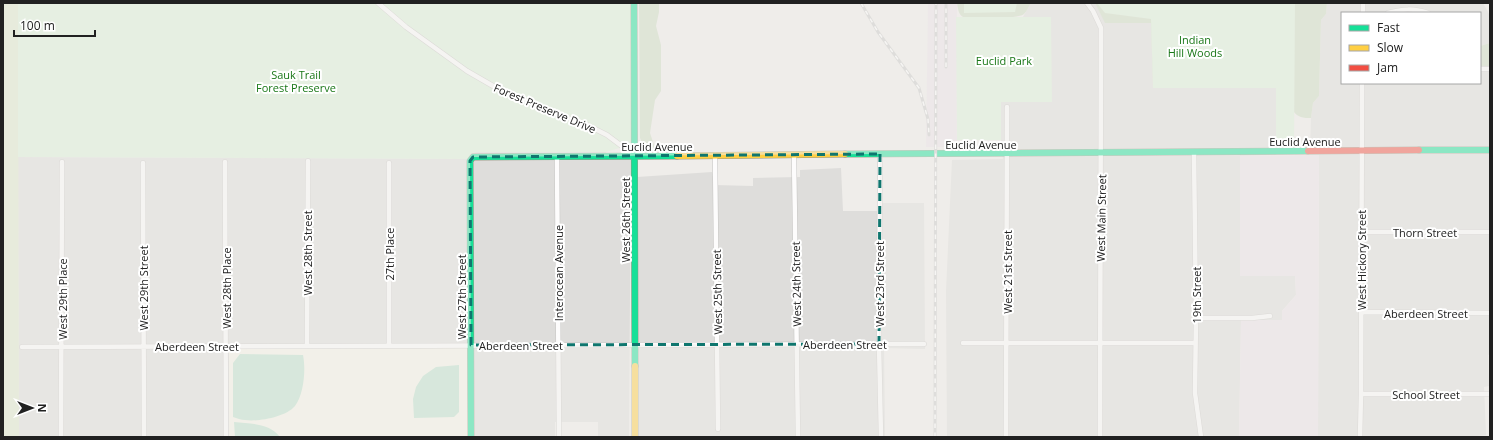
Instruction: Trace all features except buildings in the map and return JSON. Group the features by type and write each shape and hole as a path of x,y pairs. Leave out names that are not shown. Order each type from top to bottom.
{"street":[{"name":"Forest Preserve Drive","path":"378,3 406,26 467,71 500,90 601,131 635,156"},
{"name":"West 26th Street","path":"634,3 635,437"},
{"name":"West Main Street","path":"1086,3 1093,11 1101,28 1099,343 1100,437"},
{"path":"1393,12 1407,9 1424,12"},
{"name":"West Hickory Street","path":"1360,437 1362,84"},
{"name":"West 21st Street","path":"1006,437 1007,106"},
{"name":"Euclid Avenue","path":"473,157 1490,150"},
{"name":"19th Street","path":"1194,152 1196,318 1195,393 1201,437"},
{"name":"West 23rd Street","path":"880,154 879,344 881,437"},
{"name":"West 25th Street","path":"715,155 718,429"},
{"name":"West 24th Street","path":"794,155 798,437"},
{"name":"Interocean Avenue","path":"557,156 559,437"},
{"name":"West 27th Street","path":"471,437 470,165 473,157"},
{"name":"West 28th Street","path":"307,346 308,161"},
{"name":"West 29th Place","path":"61,437 62,162"},
{"name":"West 28th Place","path":"225,162 226,437"},
{"name":"West 29th Street","path":"143,163 144,437"},
{"name":"27th Place","path":"388,163 389,346"},
{"name":"Thorn Street","path":"1361,232 1490,232"},
{"name":"Aberdeen Street","path":"1361,312 1490,313"},
{"path":"1196,318 1260,318 1270,316"},
{"path":"963,343 1195,343"},
{"name":"Aberdeen Street","path":"22,347 924,344"},
{"name":"School Street","path":"1361,394 1490,394"}],"highlighted area":[{"path":"880,154 879,344 471,345 470,161 473,157"}],"shaded area":[{"path":"928,3 957,3 957,147 926,147"},
{"path":"1031,3 1095,3 1106,23 1151,23 1153,88 1276,88 1276,155 1240,156 1240,276 1295,276 1296,295 1282,311 1282,320 1241,321 1239,437 947,437 946,292 952,160 1003,159 1001,140 1001,102 1051,17 1023,17"},
{"path":"1327,3 1483,3 1490,16 1490,43 1481,46 1481,12 1341,12 1341,84 1481,84 1481,66 1490,66 1490,354 1488,355 1489,386 1484,387 1486,435 1468,437 1318,437 1319,155 1310,155 1313,103 1319,96 1321,20 1326,14"},
{"path":"606,152 607,158 631,157 629,436 598,436 598,422 555,422 555,437 19,437 18,157 466,159 472,153"},
{"path":"1319,155 1318,437 1239,437 1241,320 1282,320 1282,311 1296,295 1295,276 1240,276 1240,156"},
{"path":"841,168 843,211 882,211 882,203 924,203 925,349 884,348 885,437 639,437 637,177 712,172 714,185 753,186 753,178 800,177 800,170"},
{"path":"468,348 468,437 229,437 229,349"}],"green space":[{"path":"3,3 18,3 19,437 3,437"},
{"name":"Sauk Trail Forest Preserve","path":"18,3 631,3 631,142 629,145 606,152 476,152 472,153 467,159 18,157"},
{"path":"639,3 659,3 656,26 661,45 661,91 655,100 650,133 655,148 647,149 644,147 640,138"},
{"path":"957,3 1031,3 1025,13 1020,16 984,19 967,18 961,16"},
{"path":"964,3 1017,3 1015,12 964,13"},
{"name":"Indian Hill Woods","path":"1095,3 1327,3 1326,14 1321,20 1319,96 1313,103 1311,118 1305,118 1296,114 1291,107 1285,92 1276,88 1153,88 1151,23 1105,23"},
{"name":"Indian Hill Woods","path":"1097,3 1295,3 1294,148 1276,147 1276,88 1153,88 1151,19 1105,13"},
{"name":"Euclid Park","path":"956,17 1051,17 1052,102 1001,102 1001,140 957,140"},
{"path":"1490,43 1490,66 1481,66 1481,46"},
{"path":"240,354 303,355 304,381 298,401 291,410 279,416 264,419 244,420 233,417 233,363"},
{"path":"459,365 459,412 454,417 414,418 413,399 416,387 423,376 436,367"},
{"path":"234,422 259,425 271,429 280,437 235,437"}],"railway":[{"path":"861,3 878,32 919,88 928,119 929,135"},
{"path":"935,437 936,3"},
{"path":"946,3 946,67"}],"traffic: fast":[{"path":"634,3 635,366"},
{"path":"1419,150 1490,150"},
{"path":"845,154 1308,151"},
{"path":"471,437 470,161 473,157 677,156"}],"traffic: slow":[{"path":"677,156 845,154"},
{"path":"635,366 635,437"}],"traffic: jam":[{"path":"1308,151 1419,150"}]}
